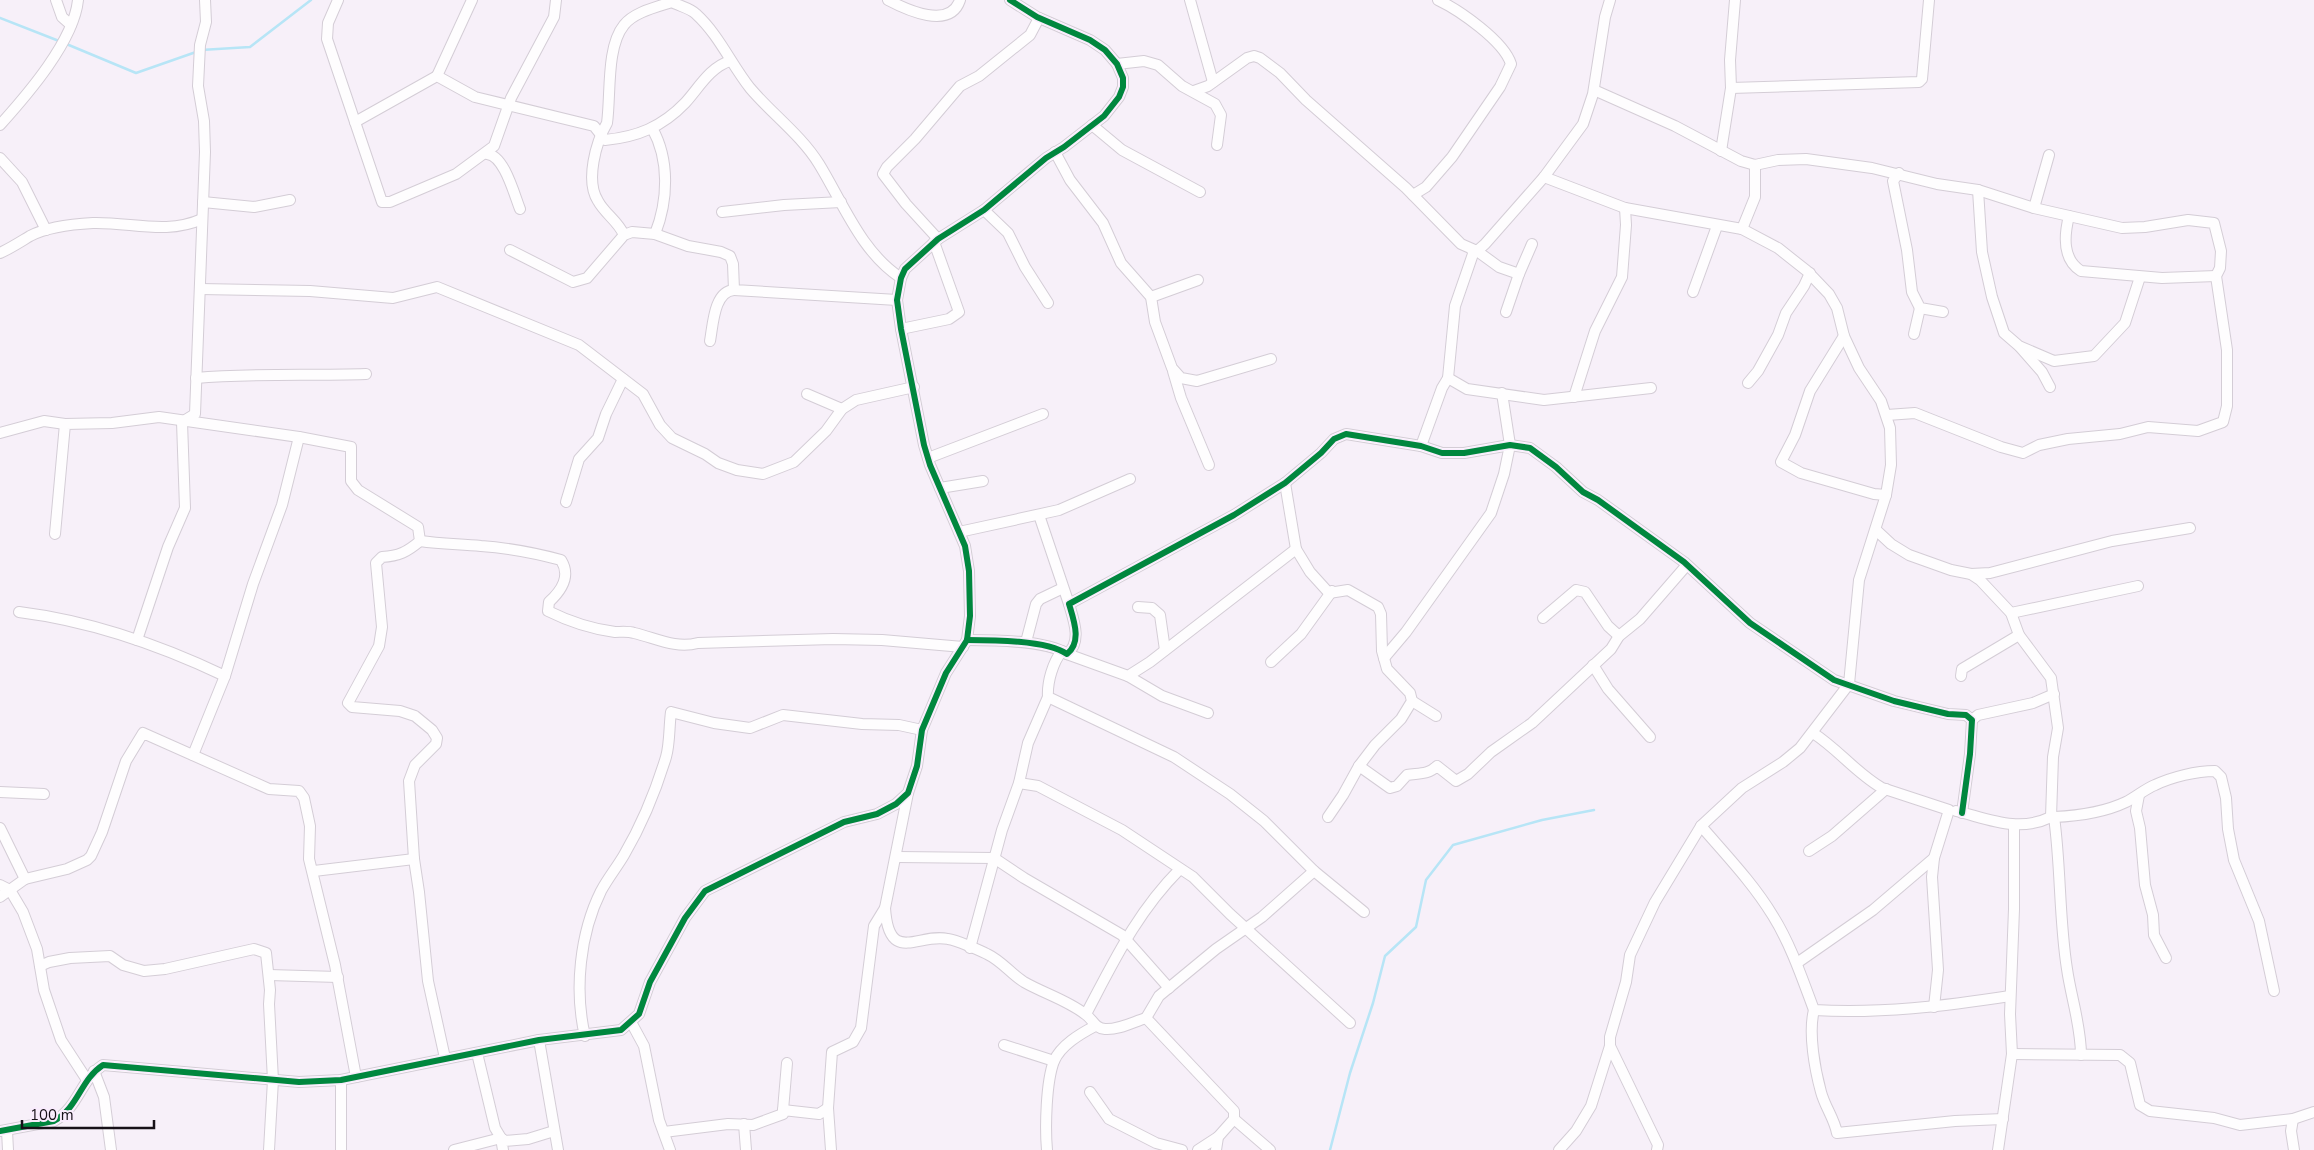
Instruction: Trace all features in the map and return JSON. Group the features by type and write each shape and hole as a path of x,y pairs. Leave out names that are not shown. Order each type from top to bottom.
{"street":[{"path":"56,0 62,17 71,25"},
{"path":"0,124 32,89 62,42 77,13 78,0"},
{"path":"182,422 195,414 204,121 198,86 200,49 206,22 205,0"},
{"path":"338,0 328,22 327,39 382,202 390,202 414,190 456,174 486,154 494,146 501,131 508,105 554,17 556,0"},
{"path":"355,122 437,76 472,0"},
{"path":"888,0 919,13 944,16 955,10 960,0"},
{"path":"832,1150 828,1108 832,1052 853,1042 858,1037 874,926 885,908 897,856 908,793 917,766 922,730 946,674 965,644 970,616 969,571 965,546 928,458 900,329 897,300 901,278 905,269 936,240 984,210 1055,152 1104,116 1119,97 1123,78 1117,64 1105,50 1090,40 1038,18 1010,0"},
{"path":"1190,0 1213,82"},
{"path":"1413,195 1426,187 1452,157 1500,87 1511,64 1505,51 1486,34 1454,9 1438,0"},
{"path":"1421,446 1442,388 1448,378 1455,306 1473,250 1544,177 1583,124 1594,90 1605,17 1610,0"},
{"path":"1721,152 1731,88 1730,60 1735,0"},
{"path":"1731,88 1919,82 1922,78 1929,0"},
{"path":"624,235 617,223 596,199 594,191 593,158 600,134 607,123 615,44 624,24 647,10 672,2 694,12 719,41 730,61 756,94 798,136 818,162 871,251 901,278"},
{"path":"900,329 949,319 959,312 936,240 883,174 887,167 960,86 980,76 1030,35 1038,18"},
{"path":"1194,91 1213,82 1248,58 1254,56 1260,58 1280,73 1306,100 1413,195 1461,244 1499,267 1519,274"},
{"path":"437,76 475,97 594,126 605,140 636,136 652,128 684,104 698,85 723,63 730,61"},
{"path":"1117,64 1144,61 1158,66 1182,86 1215,104 1221,115 1217,145"},
{"path":"1594,90 1674,126 1721,152 1755,165 1778,160 1806,159 1899,173 1936,184 1978,190 2034,208 2104,225 2127,228 2188,220 2211,222 2216,226 2221,251 2220,268 2216,276 2227,350 2227,406 2223,422 2198,431 2148,427 2120,434 2068,439 2039,445 2023,453 2001,447 1915,414 1887,415"},
{"path":"1092,125 1122,150 1200,192"},
{"path":"652,128 660,141 664,177 664,205 655,234"},
{"path":"1055,152 1070,180 1104,223 1120,262 1151,297 1155,322 1181,398 1210,465"},
{"path":"486,154 493,154 499,160 520,209"},
{"path":"2034,208 2049,155"},
{"path":"0,158 22,182 46,230"},
{"path":"1742,229 1755,197 1755,165"},
{"path":"1899,173 1893,181 1907,250 1912,292 1920,308 1914,334"},
{"path":"1544,177 1624,208 1654,211 1717,226 1742,229 1778,248 1810,273 1837,308 1844,336 1859,368 1881,400 1887,415 1892,446 1886,495 1859,580 1849,684 1813,733 1788,758 1742,788 1701,826 1655,902 1630,955 1626,982 1610,1046 1591,1106 1576,1131 1559,1150"},
{"path":"1978,190 1982,252 1992,297 2004,333 2019,346 2042,372 2050,387"},
{"path":"203,202 254,207 290,200"},
{"path":"722,212 784,205 841,202"},
{"path":"1574,397 1595,331 1622,277 1626,225 1624,208"},
{"path":"984,210 1008,233 1025,267 1048,303"},
{"path":"2069,216 2067,252 2076,268 2081,271 2140,277 2186,278 2216,276"},
{"path":"0,253 16,246 30,236 46,230 91,223 159,228 190,224 202,219"},
{"path":"1693,292 1717,226"},
{"path":"510,250 573,282 582,281 594,272 624,235 632,232 655,234 679,243 722,252 730,256 733,264 734,290"},
{"path":"1506,312 1532,244"},
{"path":"1748,383 1758,371 1778,335 1786,313 1804,286 1810,273"},
{"path":"2019,346 2054,361 2094,356 2125,323 2140,277"},
{"path":"1151,297 1198,280"},
{"path":"200,289 310,291 392,298 437,287 472,303 579,345 643,394 660,425 672,438 705,454 718,463 737,470 763,474 794,462 826,430 842,409 856,400 914,387"},
{"path":"710,341 721,296 727,290 897,300"},
{"path":"1920,308 1943,312"},
{"path":"1844,336 1810,391 1795,434 1781,462 1801,473 1874,494 1886,495"},
{"path":"1172,368 1181,378 1197,381 1271,359"},
{"path":"196,378 246,374 314,376 366,374"},
{"path":"1448,378 1466,389 1544,400 1651,388"},
{"path":"566,502 579,459 598,438 606,414 623,379"},
{"path":"807,394 842,409"},
{"path":"1384,658 1406,632 1491,513 1504,474 1510,445 1502,394"},
{"path":"928,458 1043,414"},
{"path":"0,432 44,421 65,424 112,423 159,417 182,422 199,422 351,446 351,481 358,490 418,527 420,541"},
{"path":"137,640 168,547 185,508 182,422"},
{"path":"55,534 65,424"},
{"path":"1069,604 1206,531 1285,483 1321,454 1334,439 1346,434 1421,446 1442,453 1464,453 1510,445 1530,448 1543,456 1583,492 1673,554 1758,629 1834,680 1894,701 1948,714 1966,715 1972,720"},
{"path":"193,756 225,676 253,584 282,506 299,437"},
{"path":"959,532 1059,510 1130,479"},
{"path":"940,488 983,481"},
{"path":"1285,483 1296,549 1310,572 1329,593 1332,591 1348,590 1378,607 1381,614 1381,637 1387,668 1410,693 1412,700 1436,716"},
{"path":"970,948 994,858 1019,783 1028,743 1048,697 1047,690 1054,667 1064,652 1073,649 1076,634 1069,604 1038,516"},
{"path":"1876,530 1891,544 1909,555 1951,570 1971,574 1990,573 2112,541 2190,528"},
{"path":"446,1058 428,981 414,859 409,781 415,765 436,744 435,733 420,718 408,713 352,707 348,703 379,646 382,627 376,564 382,557 398,556 408,551 420,541 525,551 561,560 566,568 566,579 558,594 549,602 548,611 598,629 635,632 642,637 687,646 698,643 833,639 965,644 1026,642 1064,652 1128,676 1162,696 1208,713"},
{"path":"1128,676 1165,650 1296,549"},
{"path":"1359,766 1390,788 1397,786 1406,775 1432,772 1437,766 1456,781 1468,774 1491,752 1532,724 1611,649 1620,636 1640,619 1686,566"},
{"path":"1971,574 2011,613 2019,635 2051,678 2058,728 2053,757 2053,817 2066,967 2081,1042 2081,1055"},
{"path":"2011,613 2138,586"},
{"path":"1026,642 1036,604 1040,599 1063,588"},
{"path":"1543,618 1576,590 1585,592 1608,626 1620,636"},
{"path":"1271,662 1300,634 1332,591"},
{"path":"1138,607 1152,608 1160,615 1165,650"},
{"path":"19,612 92,625 137,640 225,676"},
{"path":"1961,676 1962,669 1974,660 2019,635"},
{"path":"1593,665 1608,689 1650,737"},
{"path":"1962,813 1970,754 1972,720 1978,715 2033,703 2054,694"},
{"path":"1048,697 1174,757 1230,794 1264,821 1314,871 1364,912"},
{"path":"1328,817 1359,766 1376,745 1401,720 1412,700"},
{"path":"585,1036 581,1018 580,979 587,930 601,891 625,854 647,807 666,756 671,712 714,723 750,728 783,715 862,724 899,725 922,730"},
{"path":"0,897 25,879 67,869 87,860 105,824 126,761 143,732 269,789 299,791 304,798 310,826 309,859 314,871 338,977 356,1077"},
{"path":"1813,733 1831,745 1872,782 1886,789 1949,810 2014,826 2038,823 2053,817 2070,816 2104,809 2138,795 2157,784 2190,774 2215,771 2221,777 2226,798 2228,829 2234,860 2259,921 2274,991"},
{"path":"1019,783 1038,786 1122,830 1193,877 1246,928 1350,1022"},
{"path":"1809,851 1832,836 1886,789"},
{"path":"0,792 44,794"},
{"path":"8,1150 3,1131 54,1121 62,1117 70,1110 94,1071 103,1065 299,1082 341,1080 539,1040 585,1036 621,1030 639,1014 650,982 685,918 705,891 844,822 877,814 896,804 908,793"},
{"path":"2138,795 2136,811 2140,828 2146,885 2153,915 2154,935 2166,958"},
{"path":"1934,1007 1938,970 1932,877 1934,858 1949,810"},
{"path":"1701,826 1748,881 1773,915 1797,963 1814,1010 1811,1024 1821,1093 1834,1120 1837,1133 1955,1120 2003,1119"},
{"path":"1998,1150 2012,1054 2010,996 2014,909 2014,826"},
{"path":"0,828 25,879"},
{"path":"897,856 994,858 1125,938 1169,988"},
{"path":"1797,963 1873,910 1934,858"},
{"path":"314,871 414,859"},
{"path":"1086,1014 1125,938 1162,887 1180,869"},
{"path":"885,908 888,930 895,938 911,944 937,938 949,938 987,954 1004,964 1023,981 1086,1014 1095,1026 1105,1029 1119,1027 1146,1018 1159,996 1216,948 1262,917 1314,871"},
{"path":"0,885 10,890 23,912 37,949 44,990 61,1040 87,1080"},
{"path":"40,966 57,960 110,956 123,965 144,971 254,949 266,953 273,1080 269,1150"},
{"path":"268,975 338,977"},
{"path":"1814,1010 1835,1012 1934,1007 2010,996"},
{"path":"1146,1018 1234,1111 1234,1119 1218,1137 1198,1150"},
{"path":"631,1022 644,1046 659,1120 670,1150"},
{"path":"1046,1150 1045,1129 1054,1061 1066,1046 1095,1026"},
{"path":"539,1040 558,1150"},
{"path":"1004,1046 1054,1061"},
{"path":"1610,1046 1658,1146 1657,1150"},
{"path":"477,1053 495,1128 501,1138 503,1150"},
{"path":"2012,1054 2120,1055 2130,1063 2140,1105 2150,1111 2214,1118 2240,1125 2293,1120 2314,1112"},
{"path":"664,1132 744,1124 753,1125 783,1114 787,1063"},
{"path":"94,1071 104,1097 111,1150"},
{"path":"340,1150 341,1080"},
{"path":"1090,1092 1109,1119 1156,1142 1182,1150"},
{"path":"783,1110 819,1114 828,1108"},
{"path":"1234,1119 1270,1150"},
{"path":"2293,1120 2291,1131 2294,1150"},
{"path":"744,1124 746,1150"},
{"path":"454,1150 501,1138 505,1141 528,1139 554,1131"},
{"path":"1216,1150 1218,1137"}],"waterway":[{"path":"201,50 250,47 311,0"},
{"path":"0,18 59,41"},
{"path":"64,43 136,73 196,52"},
{"path":"1330,1150 1350,1073 1373,1003 1385,956 1416,927 1426,880 1453,845 1542,820 1594,810"}],"cycle path":[{"path":"0,1131 54,1121 69,1108 89,1078 103,1065 299,1082 341,1080 539,1040 621,1030 639,1014 650,982 685,918 705,891 844,822 877,814 896,804 908,793 917,766 922,730 946,673 967,640 970,616 969,571 965,546 930,465 924,445 897,300 901,278 905,269 938,239 984,210 1046,158 1064,147 1104,116 1119,97 1123,87 1123,78 1117,64 1105,50 1090,40 1037,17 1010,0"},
{"path":"967,640 1033,643 1058,649 1067,654 1072,649 1076,637 1075,624 1069,604 1234,515 1285,483 1321,453 1334,439 1346,434 1421,446 1442,453 1464,453 1510,445 1530,448 1556,467 1583,492 1598,500 1684,562 1750,623 1834,680 1894,701 1948,714 1966,715 1972,720 1970,754 1962,813"}]}
